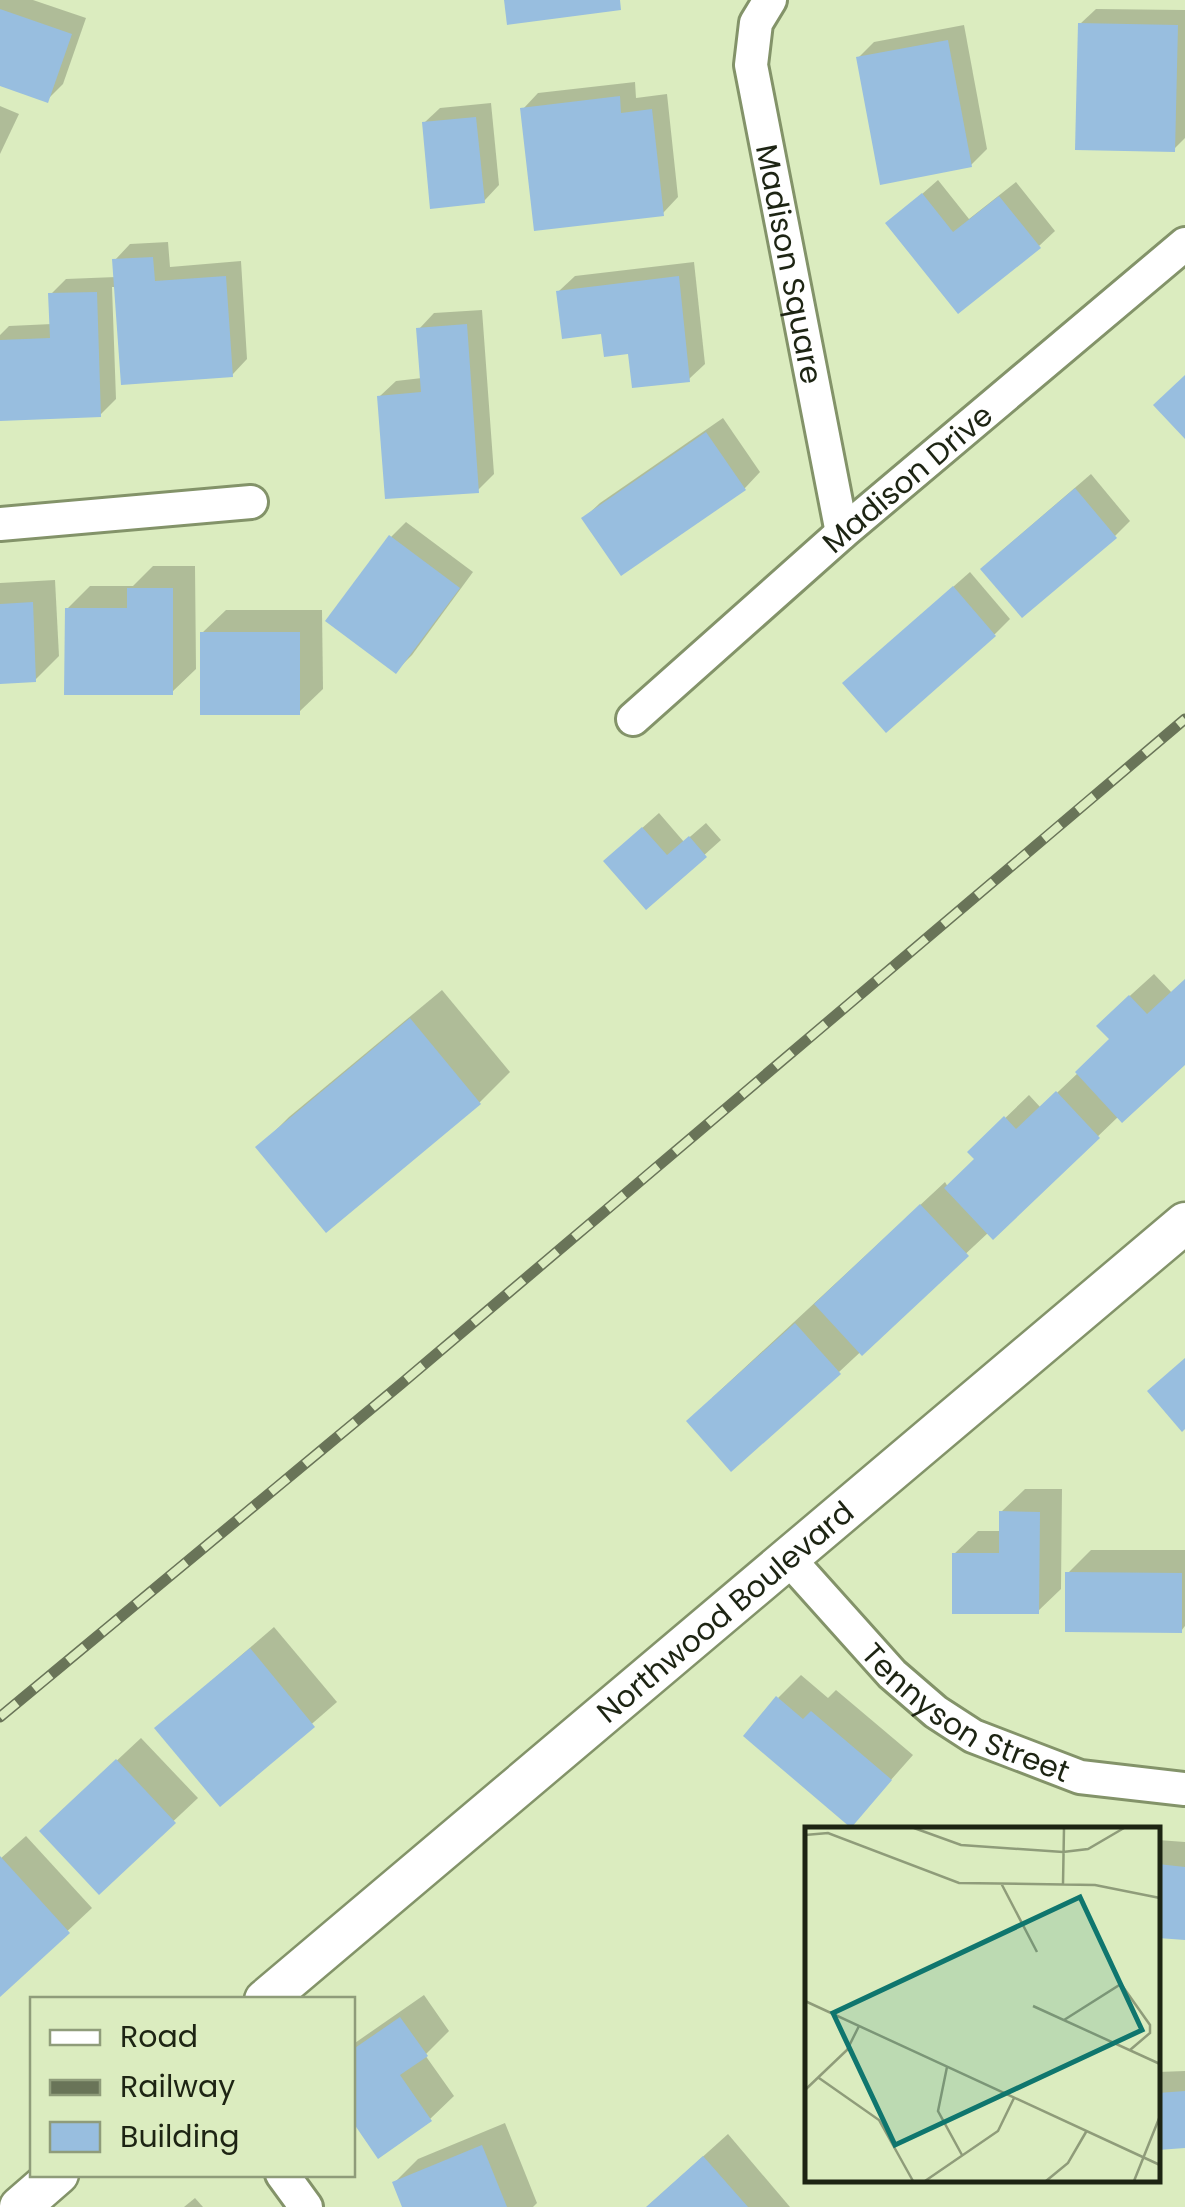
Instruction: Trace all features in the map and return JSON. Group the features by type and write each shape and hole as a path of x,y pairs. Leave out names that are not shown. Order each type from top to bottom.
{"street":[{"name":"Madison Square","path":"770,0 756,23 751,65 842,533"},
{"name":"Madison Drive","path":"633,719 842,533 1185,244"},
{"path":"0,524 251,502"},
{"name":"Northwood Boulevard","path":"270,1997 1185,1223"},
{"name":"Tennyson Street","path":"788,1558 892,1674 936,1712 974,1736 1080,1777 1185,1789"},
{"path":"20,2207 55,2177"},
{"path":"284,2177 306,2207"}],"building":[{"path":"504,0 620,0 621,10 507,25"},
{"path":"0,9 72,34 48,103 0,86"},
{"path":"1078,23 1178,25 1175,152 1075,150"},
{"path":"948,40 972,167 880,185 856,57"},
{"path":"620,96 621,113 652,109 664,216 534,231 520,108"},
{"path":"476,117 485,203 430,209 422,122"},
{"path":"922,193 953,232 999,196 1041,248 958,314 885,223"},
{"path":"153,257 155,281 226,276 233,377 121,385 112,259"},
{"path":"679,276 690,382 632,388 628,354 604,357 601,334 562,339 556,291"},
{"path":"97,292 101,417 0,421 0,340 50,338 48,293"},
{"path":"467,324 479,493 385,499 377,396 421,392 416,328"},
{"path":"1185,375 1185,439 1153,405"},
{"path":"706,432 746,490 621,576 581,518"},
{"path":"1075,488 1117,538 1022,618 980,569"},
{"path":"389,535 460,588 396,674 325,621"},
{"path":"953,586 996,636 886,733 842,683"},
{"path":"127,588 173,588 173,695 64,695 65,608 127,608"},
{"path":"33,602 36,682 0,684 0,604"},
{"path":"200,632 300,632 300,715 200,715"},
{"path":"642,827 667,855 689,836 707,857 646,910 603,861"},
{"path":"1185,979 1185,1065 1122,1123 1075,1072 1109,1039 1096,1026 1129,995 1147,1014"},
{"path":"410,1018 481,1104 326,1233 255,1147"},
{"path":"1056,1091 1100,1138 993,1240 944,1188 974,1159 967,1152 1004,1116 1016,1129"},
{"path":"920,1204 969,1256 862,1356 814,1304"},
{"path":"795,1323 841,1374 731,1472 686,1421"},
{"path":"1185,1358 1185,1429 1182,1432 1147,1391"},
{"path":"999,1511 1040,1512 1039,1614 952,1614 952,1553 999,1553"},
{"path":"1065,1572 1182,1573 1182,1633 1065,1632"},
{"path":"250,1648 315,1727 220,1807 154,1728"},
{"path":"776,1696 803,1719 811,1711 892,1780 850,1827 743,1736"},
{"path":"116,1759 176,1823 99,1895 39,1831"},
{"path":"0,1856 70,1933 0,1997"},
{"path":"1160,1864 1185,1867 1185,1940 1160,1938"},
{"path":"400,2017 428,2056 400,2075 432,2121 378,2159 355,2125 355,2048"},
{"path":"1185,2091 1185,2148 1160,2150 1160,2093"},
{"path":"482,2145 507,2207 402,2207 392,2182"},
{"path":"703,2156 748,2207 646,2207"}],"railway":[{"path":"0,1717 401,1384 1185,719"}]}
